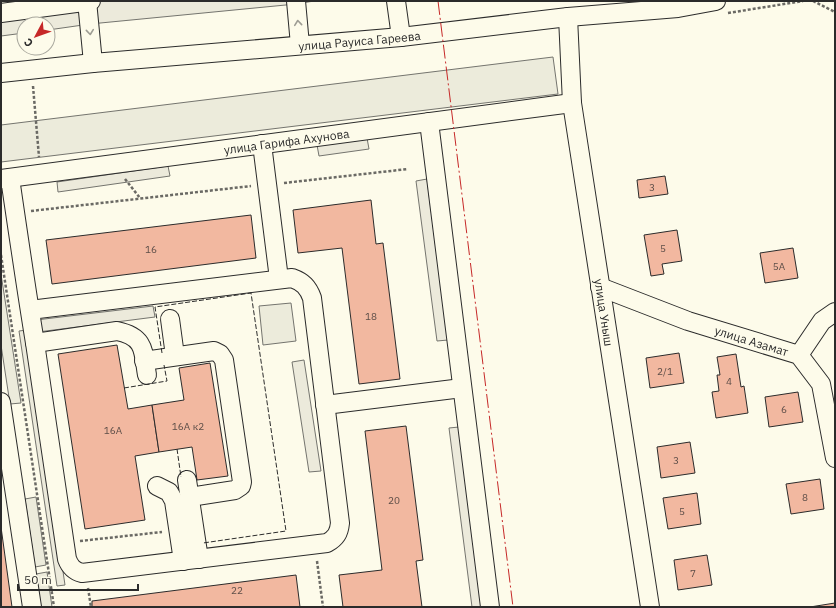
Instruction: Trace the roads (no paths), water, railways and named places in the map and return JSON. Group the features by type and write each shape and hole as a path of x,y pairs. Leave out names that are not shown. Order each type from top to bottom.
{"street":[{"path":"87,1 93,63"},
{"path":"1,13 91,1"},
{"path":"296,1 300,45"},
{"path":"396,1 401,37"},
{"name":"улица Рауиса Гареева","path":"1,73 93,63 401,37 568,17 599,8 678,8 716,1"},
{"name":"улица Уныш","path":"568,17 572,103 650,607"},
{"name":"улица Гарифа Ахунова","path":"5,178 572,103"},
{"path":"429,122 490,607"},
{"path":"262,144 279,279"},
{"path":"5,178 15,212 65,543 69,564 74,571 82,573 191,560 327,543 333,540 340,530 340,522 312,298 309,290 299,280 292,278 279,279 30,310"},
{"name":"улица Азамат","path":"600,288 688,321 799,355 821,384 835,458"},
{"path":"799,355 822,321 835,312"},
{"path":"170,319 175,356"},
{"path":"35,344 118,331 127,333 138,341 142,347 146,368 175,356 214,351 223,357 242,482 241,486 235,490 188,488 191,560"},
{"path":"325,405 462,388"},
{"path":"1,402 5,455 32,607"},
{"path":"157,486 166,490 173,498 178,530 191,560"}]}
